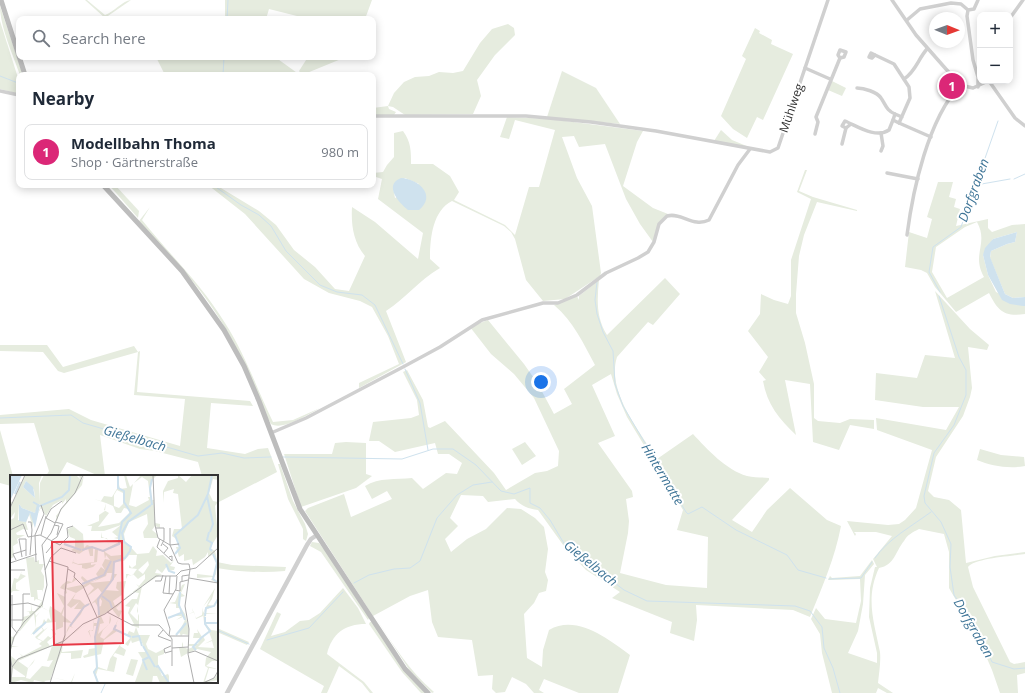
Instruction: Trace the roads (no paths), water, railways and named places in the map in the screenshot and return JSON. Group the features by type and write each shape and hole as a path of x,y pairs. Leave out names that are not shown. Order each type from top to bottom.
{"main road":[{"path":"1,0 16,47"},
{"path":"20,60 24,72"},
{"path":"106,188 182,271 200,294 224,330 244,366 300,510 405,669 428,693"}],"street":[{"name":"Mühlweg","path":"750,149 770,152 778,148 828,0"},
{"path":"892,0 927,49 960,85 968,88 978,87 983,84"},
{"path":"968,10 974,9 978,0"},
{"path":"1013,14 1023,0"},
{"path":"907,20 920,9 951,3 961,4 968,10"},
{"path":"968,10 967,16 973,60 978,77 978,87"},
{"path":"904,79 913,72 927,49"},
{"path":"875,55 894,64 909,87 910,98 899,123"},
{"path":"815,134 818,122 816,117 830,79 840,58"},
{"name":"Mühlweg","path":"805,68 830,79"},
{"path":"990,84 1015,118 1025,126"},
{"path":"907,235 918,180 931,137 949,98 960,85"},
{"path":"857,88 862,88 878,95 888,111 902,117"},
{"path":"0,91 16,94"},
{"path":"271,433 306,418 403,367 440,347 482,320 543,304 558,303 569,299 606,273 648,252 654,242 659,224 667,216 679,217 696,223 702,223 709,220 738,165 750,149 648,130 533,116 477,114 376,116"},
{"path":"846,128 842,126 845,120 871,132 881,133 888,130 895,114"},
{"path":"893,120 931,137"},
{"path":"842,144 846,128 851,124"},
{"path":"881,133 883,146 881,151"},
{"path":"887,173 918,180"},
{"path":"227,693 307,545 311,539 317,535"}],"water":[{"path":"401,178 414,181 426,194 424,204 419,210 408,210 394,194 393,185"},
{"path":"1017,232 1015,242 991,251 990,257 1005,294 1013,298 1025,297 1025,306 1010,304 1002,300 988,275 983,255 985,248 993,239"}],"waterway":[{"path":"227,16 228,0"},
{"path":"223,72 224,60"},
{"path":"0,76 16,82"},
{"name":"Dorfgraben","path":"940,292 929,272 933,247 961,227 998,121"},
{"path":"1014,179 1025,174"},
{"path":"976,185 1010,179"},
{"path":"217,188 241,205 259,215 271,226 286,251 320,285 337,292 362,295 375,305 403,364"},
{"name":"Hintermatte","path":"597,282 595,300 597,314 603,332 613,351 615,384 623,406 686,512 688,514 702,507 736,530 787,555 798,570 826,578"},
{"name":"Dorfgraben","path":"939,296 959,357 966,370 966,395 954,425 934,453 924,496 925,503 941,522 951,544 950,567 954,595 975,625 992,662 1014,669 1025,668"},
{"path":"405,369 420,403 428,450"},
{"name":"Gießelbach","path":"0,418 71,415 83,423 198,456 222,453 244,458 271,457"},
{"name":"Gießelbach","path":"283,457 402,459 433,449 453,449 476,465 501,491 514,494 530,488 530,503 540,508 550,520 565,545 624,590 647,601 795,606 810,611 822,627 824,648 833,668 840,693"},
{"path":"354,583 369,575 394,569 410,568 420,561 437,518 457,495 473,485 492,482"},
{"name":"Hintermatte","path":"875,558 893,539 931,512"},
{"name":"Hintermatte","path":"829,579 861,578 872,562"},
{"path":"267,640 309,628 343,592"},
{"path":"218,630 249,644"},
{"path":"101,693 106,683"}],"place":[{"name":"Modellbahn Thoma","path":"952,86"}]}
